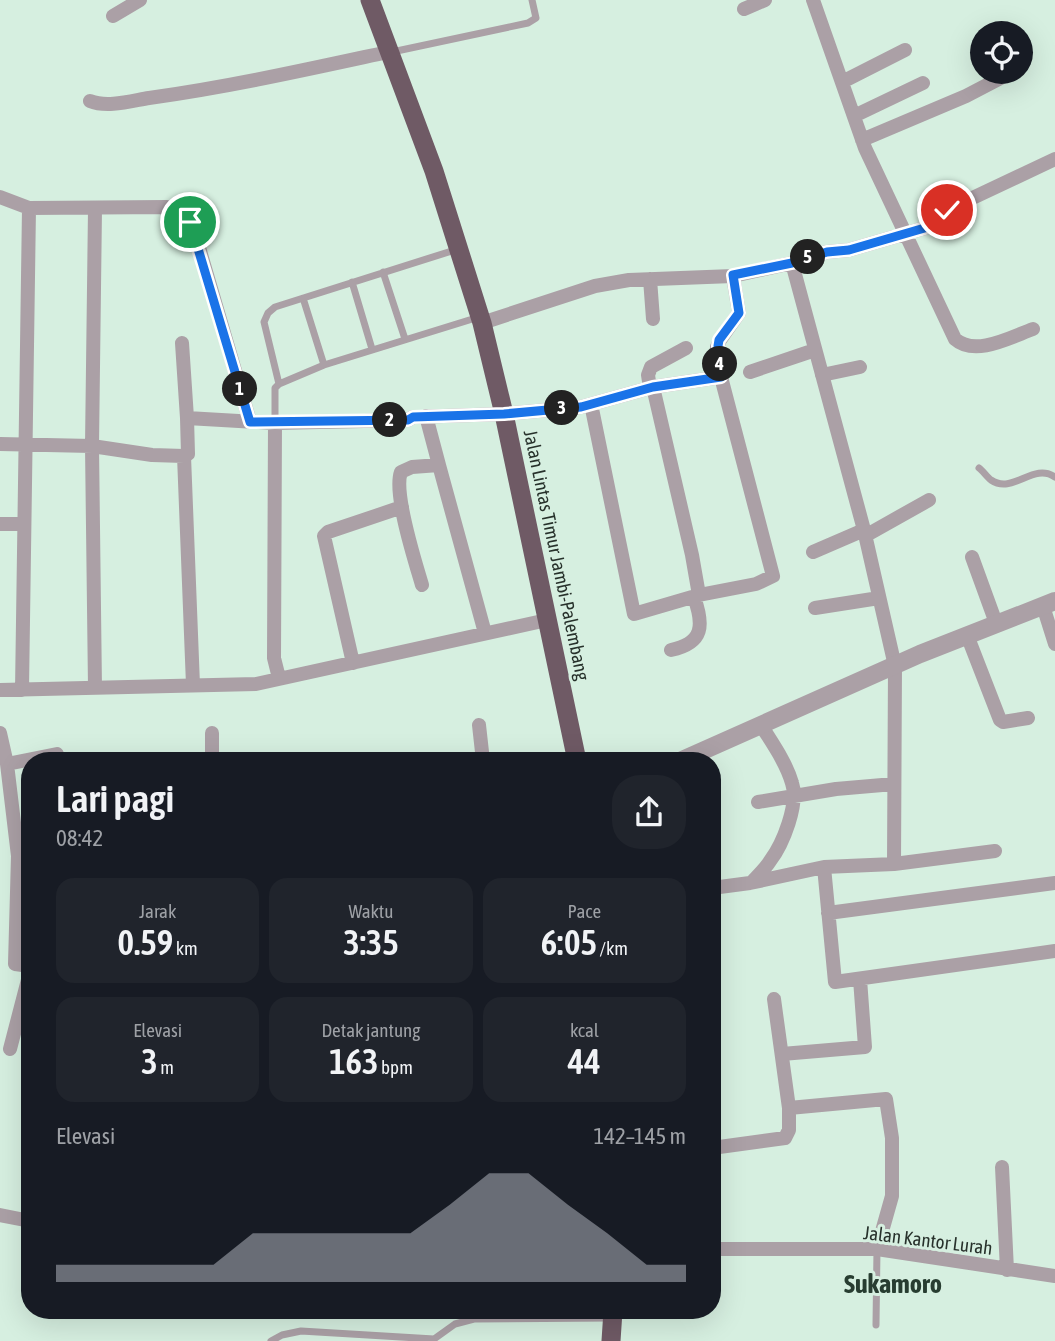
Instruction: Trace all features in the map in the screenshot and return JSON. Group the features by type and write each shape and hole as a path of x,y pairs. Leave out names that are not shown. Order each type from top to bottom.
{"highway":[{"name":"Jalan Lintas Timur Jambi-Palembang","path":"370,0 431,162 481,320 504,414 575,752"},
{"path":"611,1341 612,1319"}],"street":[{"path":"113,16 141,0"},
{"path":"744,9 765,0"},
{"path":"812,0 862,140 955,339 962,346 991,344 1033,329"},
{"path":"842,82 905,50"},
{"path":"90,101 104,104 228,86 388,52"},
{"path":"853,116 923,83"},
{"path":"862,140 990,84"},
{"path":"481,320 578,290 629,280 733,275 792,263 827,252 849,250 928,227 947,210 1055,159"},
{"path":"0,197 29,208 167,207 186,214 200,251 250,422"},
{"path":"22,690 29,208"},
{"path":"95,209 92,446 95,688"},
{"path":"792,263 865,533 895,666 894,864"},
{"path":"591,404 634,614 696,596 756,584 773,576 721,377 719,340 739,313 733,275"},
{"path":"650,279 653,320"},
{"path":"0,444 92,446 152,455 188,454 182,343"},
{"path":"671,650 688,646 697,636 701,622 692,555 648,375 651,366 686,348"},
{"path":"750,372 815,350"},
{"path":"822,375 860,368"},
{"path":"187,418 275,423 408,420 426,416 504,414 591,404 651,388 721,377"},
{"path":"426,416 485,634"},
{"path":"275,423 274,659 279,678"},
{"path":"184,456 193,685"},
{"path":"422,585 402,507 398,480 401,472 412,467 439,465"},
{"path":"813,552 865,533 929,500"},
{"path":"353,663 324,536 328,532 402,507"},
{"path":"0,524 23,524"},
{"path":"972,557 996,623"},
{"path":"815,608 879,598"},
{"path":"700,752 967,635 1049,604 1055,644"},
{"path":"0,690 256,684 547,620"},
{"path":"967,635 1000,720 1003,722 1028,718"},
{"path":"479,725 482,752"},
{"path":"750,883 770,862 783,839 793,797 793,785 787,771 761,725"},
{"path":"0,733 7,764 4,785 21,866"},
{"path":"212,733 212,752"},
{"path":"7,764 21,761"},
{"path":"758,802 836,789 894,784"},
{"path":"721,887 824,867 894,864 995,852"},
{"path":"824,867 835,982 1055,951"},
{"path":"828,914 1055,883"},
{"path":"15,964 21,896"},
{"path":"782,1054 865,1047 860,979"},
{"path":"721,1147 785,1138 789,1129 789,1108 774,999"},
{"path":"10,1049 21,1007"},
{"path":"789,1108 886,1099 892,1138 892,1196 877,1250"},
{"path":"1002,1167 1007,1270"},
{"path":"0,1215 21,1219"},
{"name":"Jalan Kantor Lurah","path":"721,1249 877,1250 1055,1276"}],"lane":[{"path":"388,52 528,23 536,18 533,0"},
{"path":"279,384 264,322 265,317 275,307 460,248"},
{"path":"383,272 405,339"},
{"path":"352,282 372,349"},
{"path":"303,298 324,365"},
{"path":"275,423 275,388 279,384 372,349 481,320"},
{"path":"979,468 992,480 1006,484 1037,472 1055,477"},
{"path":"876,1325 877,1250"},
{"path":"271,1341 282,1335 301,1331 434,1340 455,1324 474,1319"}],"district":[{"name":"Sukamoro","path":"893,1284"}],"route":[{"path":"190,222 250,422 275,423 408,420 413,417 504,414 581,407 653,387 721,377 719,340 739,313 733,275 792,263 827,252 849,250 928,227 947,210"}]}
